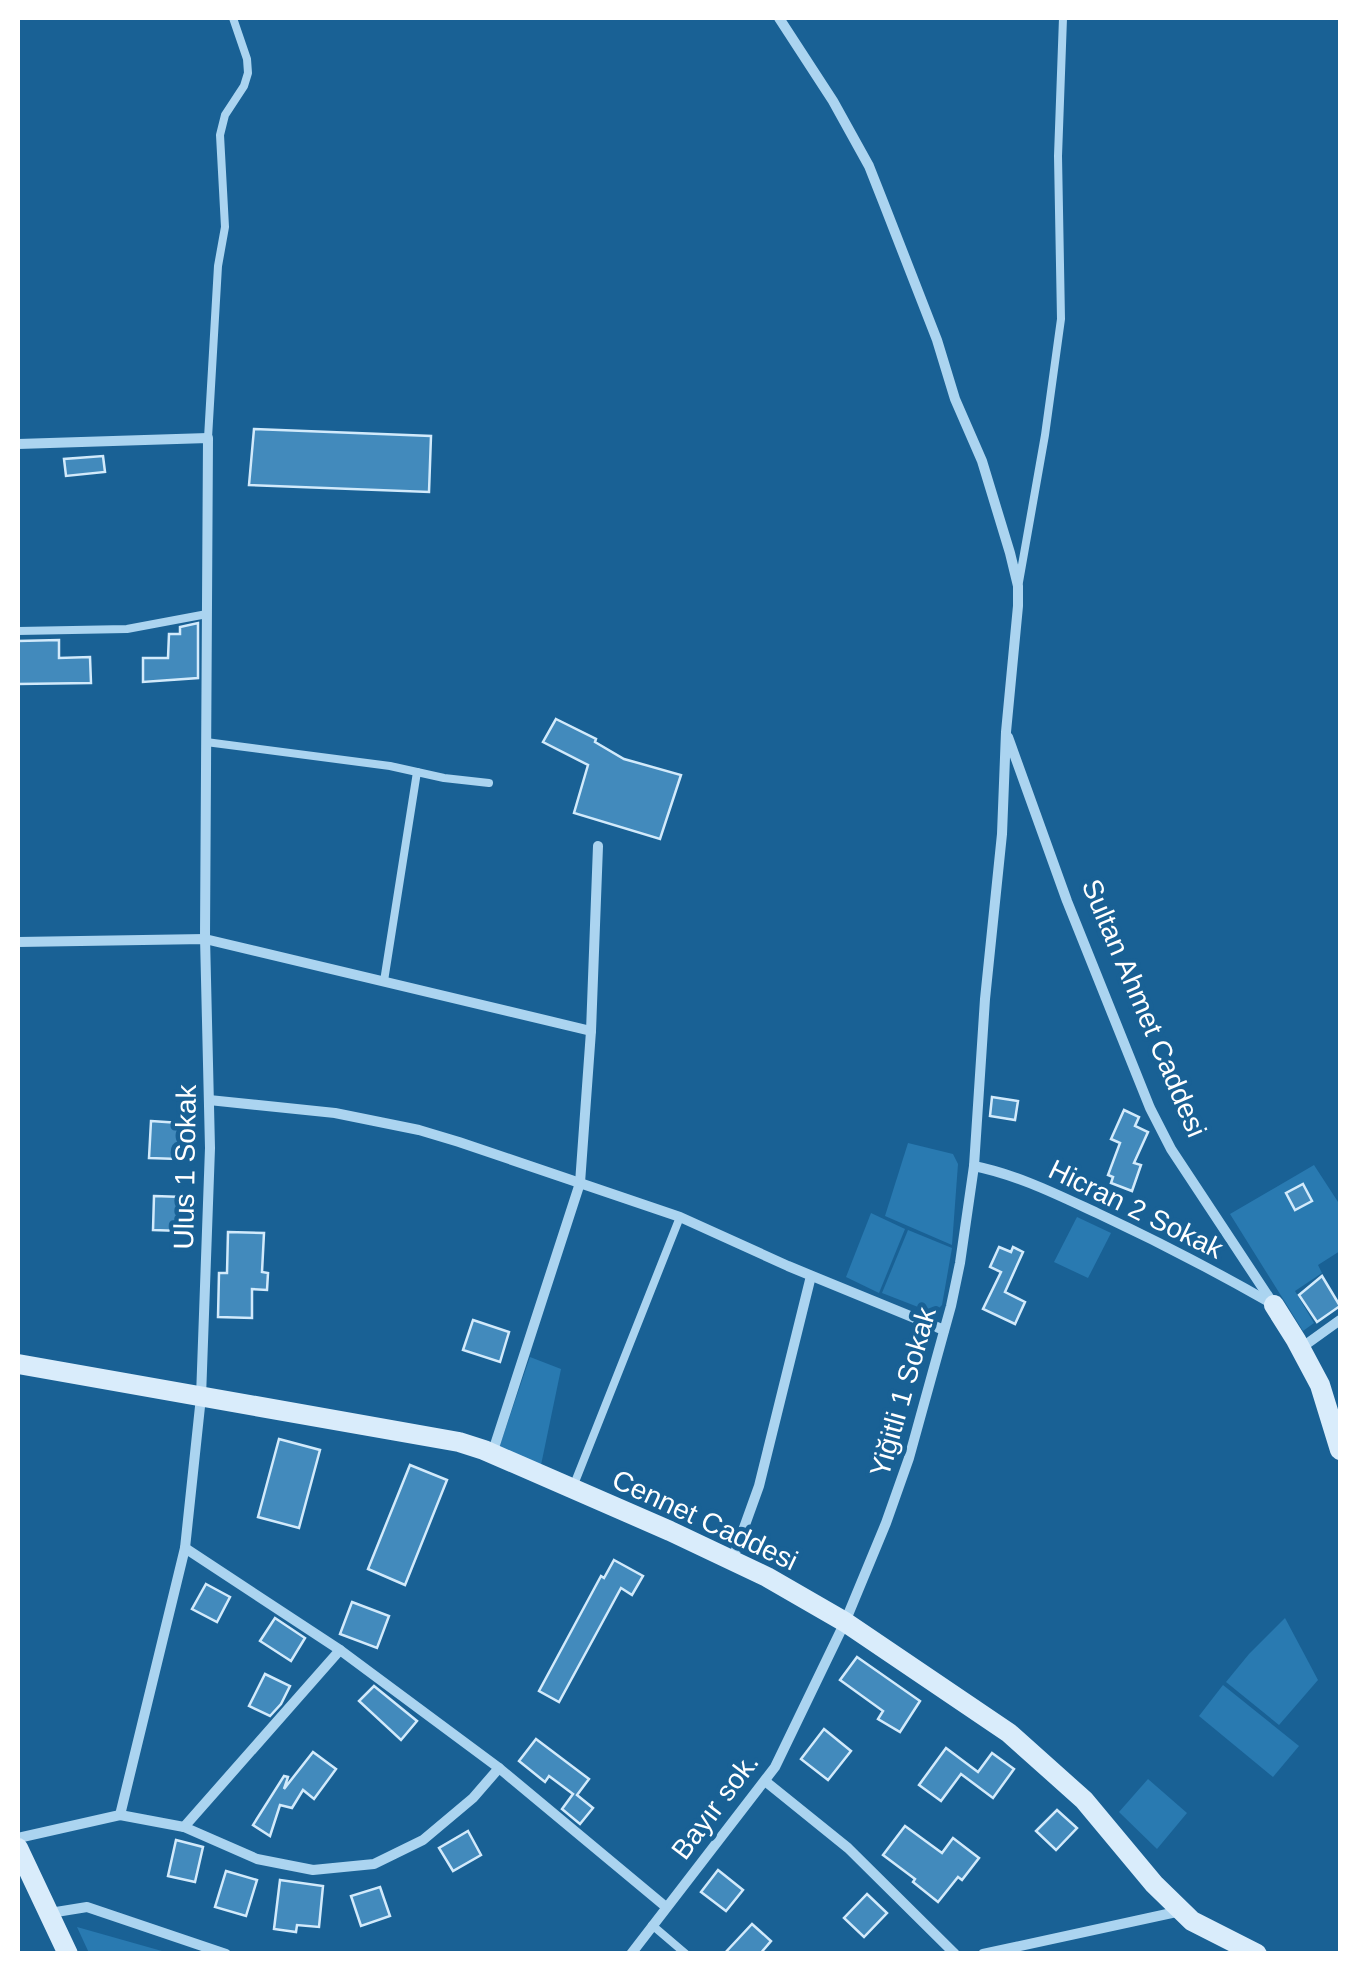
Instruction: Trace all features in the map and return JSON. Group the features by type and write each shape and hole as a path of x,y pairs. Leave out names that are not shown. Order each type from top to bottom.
{"street":[{"name":"Yiğitli 1 Sokak","path":"779,18 868,166 982,462 1018,586 974,1166 960,1263 910,1458 844,1622"},
{"path":"18,444 208,438"},
{"name":"Ulus 1 Sokak","path":"120,1815 185,1548 201,1397 210,1182 205,938 208,438"},
{"name":"Sultan Ahmet Caddesi","path":"1006,732 1067,900 1150,1108 1171,1149 1300,1348 1320,1385 1340,1450"},
{"path":"492,1454 580,1183 598,846"},
{"path":"18,942 205,938 591,1031"},
{"path":"209,1100 292,1107 378,1121 458,1142 680,1217 944,1330"},
{"name":"Hicran 2 Sokak","path":"974,1166 1007,1173 1045,1188 1274,1305"},
{"path":"732,1560 758,1486 811,1276"},
{"path":"1300,1348 1340,1320"},
{"name":"Cennet Caddesi","path":"18,1364 459,1442 670,1530 803,1597 978,1711 1029,1749 1084,1800 1181,1911 1204,1929 1256,1954"},
{"path":"185,1548 340,1650 499,1768 666,1908"},
{"name":"Bayır sok.","path":"631,1954 776,1766 844,1622"},
{"path":"184,1828 340,1650"},
{"path":"18,1838 120,1815 184,1828 257,1859 313,1870 374,1864 423,1840 473,1798 499,1768"},
{"path":"764,1780 848,1848 955,1954"},
{"path":"18,1848 66,1953"},
{"path":"49,1913 87,1906 226,1954"},
{"path":"983,1954 1181,1911"}],"lane":[{"path":"208,438 218,266 225,227 220,135 224,115 244,86 248,66 233,18"},
{"path":"1018,586 1061,319 1058,156 1063,18"},
{"path":"18,631 127,629 207,614"},
{"path":"206,742 489,783"},
{"path":"384,982 417,772"},
{"path":"572,1489 680,1217"},
{"path":"652,1925 686,1954"}],"shaded area":[{"path":"908,1143 953,1154 958,1164 952,1245 885,1216"},
{"path":"1314,1165 1340,1205 1340,1251 1318,1265 1322,1273 1295,1291 1314,1323 1303,1331 1230,1214"},
{"path":"871,1213 905,1229 879,1293 846,1277"},
{"path":"1077,1217 1111,1233 1088,1278 1054,1262"},
{"path":"908,1230 952,1248 942,1305 936,1311 882,1293"},
{"path":"530,1357 561,1369 541,1465 499,1448"},
{"path":"1285,1618 1318,1680 1279,1725 1226,1682"},
{"path":"1223,1685 1299,1746 1273,1777 1199,1716"},
{"path":"1148,1779 1187,1813 1157,1849 1119,1812"},
{"path":"77,1927 169,1953 89,1953"}],"building":[{"path":"254,429 431,436 429,492 249,485"},
{"path":"103,456 105,472 66,476 64,459"},
{"path":"198,623 198,678 143,682 143,658 168,658 169,634 180,634 180,627"},
{"path":"59,640 59,658 90,657 91,683 18,684 18,641"},
{"path":"556,719 596,739 595,742 624,759 681,775 660,839 574,813 588,765 543,742"},
{"path":"992,1097 1018,1101 1015,1120 990,1116"},
{"path":"1124,1110 1139,1117 1135,1126 1148,1132 1134,1163 1141,1165 1132,1191 1111,1183 1113,1177 1108,1175 1120,1143 1111,1139"},
{"path":"151,1121 180,1123 178,1159 149,1158"},
{"path":"1303,1184 1312,1201 1295,1210 1286,1193"},
{"path":"154,1196 183,1197 182,1231 153,1230"},
{"path":"228,1232 264,1233 262,1272 268,1273 267,1290 252,1289 252,1318 218,1317 219,1273 227,1273"},
{"path":"999,1247 1023,1252 1005,1292 1025,1302 1015,1324 983,1309 1001,1272 990,1267"},
{"path":"1322,1276 1340,1306 1317,1322 1299,1295"},
{"path":"473,1320 509,1332 500,1362 463,1350"},
{"path":"279,1439 320,1450 299,1528 258,1517"},
{"path":"410,1465 447,1480 405,1585 368,1569"},
{"path":"614,1560 643,1576 632,1595 621,1588 559,1702 539,1691 601,1576 604,1578"},
{"path":"206,1584 230,1597 217,1622 192,1609"},
{"path":"352,1602 389,1616 377,1648 340,1634"},
{"path":"275,1618 305,1638 291,1661 260,1641"},
{"path":"857,1657 920,1701 900,1732 878,1719 883,1711 840,1680"},
{"path":"265,1674 290,1686 270,1716 249,1706"},
{"path":"374,1686 417,1721 401,1740 359,1701"},
{"path":"824,1729 851,1751 828,1780 801,1759"},
{"path":"536,1739 589,1779 577,1795 593,1808 580,1824 562,1809 573,1794 549,1776 545,1782 519,1761"},
{"path":"946,1748 978,1772 992,1753 1014,1769 993,1798 961,1774 941,1801 919,1785"},
{"path":"313,1752 336,1769 314,1799 303,1790 292,1808 280,1805 270,1836 253,1825 284,1776 288,1777 284,1789"},
{"path":"1057,1810 1077,1828 1056,1850 1036,1831"},
{"path":"905,1826 942,1853 953,1838 979,1858 938,1902 883,1855"},
{"path":"468,1831 481,1855 453,1871 439,1848"},
{"path":"176,1840 203,1847 195,1882 168,1876"},
{"path":"718,1870 743,1890 726,1911 701,1892"},
{"path":"226,1871 257,1880 246,1916 215,1907"},
{"path":"280,1880 323,1886 319,1927 297,1925 296,1932 274,1929"},
{"path":"380,1887 390,1916 361,1926 351,1896"},
{"path":"867,1894 887,1913 864,1937 844,1918"},
{"path":"752,1924 771,1941 760,1954 724,1954"}]}
